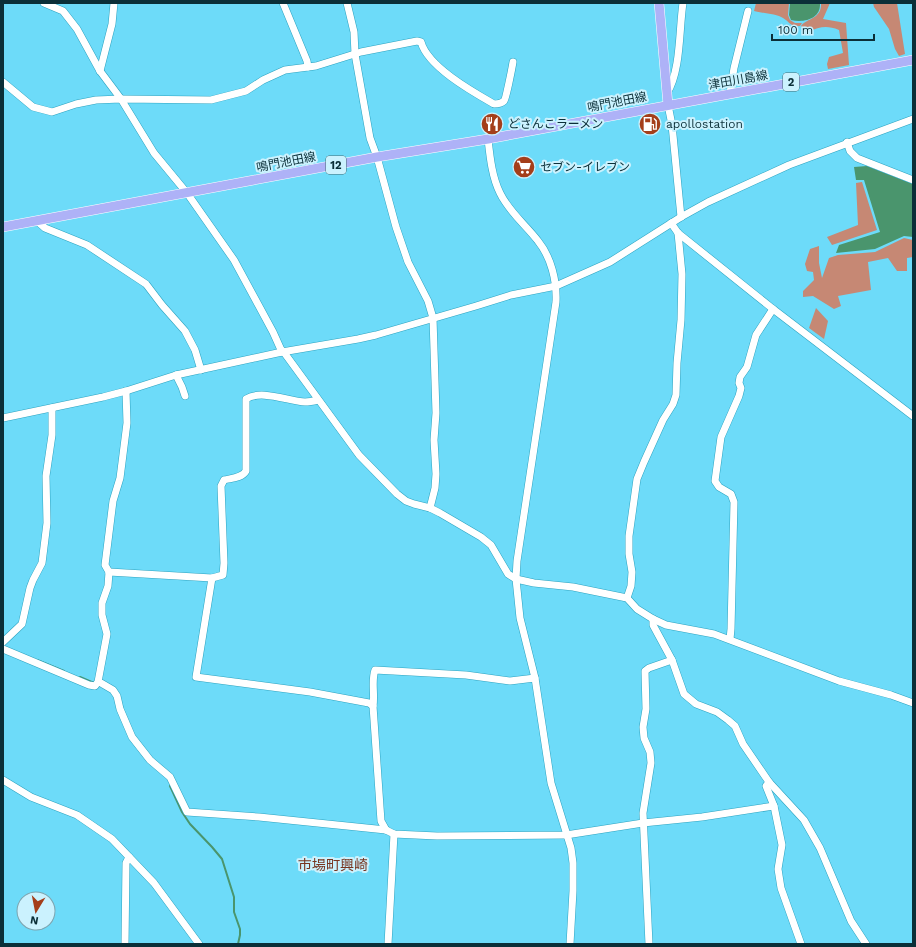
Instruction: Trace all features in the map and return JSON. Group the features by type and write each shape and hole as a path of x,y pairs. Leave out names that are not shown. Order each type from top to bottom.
{"main road":[{"path":"659,3 668,105"},
{"name":"津田川島線","path":"668,105 913,60"},
{"name":"鳴門池田線","path":"4,225 37,221 377,157 488,139 668,105"}],"street":[{"path":"44,3 63,11 77,29 100,71 121,99 154,153 187,193 234,260 274,332 282,352 359,455 397,494 406,501 430,508 491,544 508,574 516,578 534,583 573,587 627,598 637,609 666,626 714,634 839,681 891,695 913,703"},
{"path":"100,71 112,24 114,3"},
{"path":"284,3 305,54 308,67"},
{"path":"347,3 354,32 355,54 370,138 377,157 396,227 408,262 428,301 433,318 436,414 434,440 436,474 435,488 430,508"},
{"path":"667,93 671,87 676,66 683,3"},
{"path":"730,93 734,68 748,11"},
{"path":"3,82 33,107 52,112 76,104 96,100 211,100 246,92 263,80 285,70 308,67 355,54 417,41 421,42 423,50 453,80 494,104 504,101 506,98 509,76 513,62"},
{"path":"668,105 672,126 681,217"},
{"path":"3,418 126,391 176,374 282,352 358,339 476,306 510,294 556,286 610,262 671,223 708,202 789,165 847,142 913,119"},
{"path":"488,139 491,161 500,193 512,212 539,242 548,257 556,286 556,302 517,561 516,578 520,618 535,678 551,783 571,848 573,877 570,944"},
{"path":"847,142 850,151 857,158 913,180"},
{"path":"37,221 45,228 88,245 146,284 162,306 185,331 195,350 201,370"},
{"path":"671,223 678,233 773,309 913,416"},
{"path":"627,598 631,586 632,572 629,554 629,536 637,479 663,420 673,404 676,395 676,363 681,320 682,274 678,233"},
{"path":"730,639 734,502 731,494 719,487 715,481 719,447 721,437 739,396 741,388 739,383 740,377 747,367 751,356 753,342 773,309"},
{"path":"176,374 185,396"},
{"path":"97,684 107,634 102,615 102,603 108,586 109,572 105,566 113,502 120,478 127,423 126,391"},
{"path":"109,572 212,578 223,575 224,563 221,486 224,480 240,477 244,475 246,471 246,399 251,396 262,396 306,402 318,400"},
{"path":"3,642 22,624 30,588 42,563 48,523 46,476 52,435 52,408"},
{"path":"212,578 196,677 310,692 369,703 373,706"},
{"path":"652,619 672,660 684,694 696,704 717,712 735,726 743,744 769,782 804,820 820,848 851,921 866,944"},
{"path":"3,649 89,685 101,683 113,690 117,696 120,709 132,737 150,760 170,777 186,812 259,817 386,830 394,834 437,836 566,835 643,823 774,806"},
{"path":"649,944 643,823 651,763 650,752 644,738 643,727 646,709 645,671 649,668 672,660"},
{"path":"386,830 381,821 373,706 375,670 466,675 510,681 535,678"},
{"path":"3,780 31,797 77,815 112,839 154,883 199,944"},
{"path":"769,782 766,786 774,806 782,845 778,868 780,888 801,944"},
{"path":"388,944 394,834"},
{"path":"125,944 126,863 129,857"}],"shaded area":[{"path":"756,3 789,3 788,15 790,20 795,23 802,23 800,26 794,26 780,17 754,11"},
{"path":"790,3 820,3 820,8 818,13 811,19 796,21 791,20 789,15"},
{"path":"821,3 830,3 823,19 846,23 849,65 828,69 827,64 829,57 843,53 839,30 823,27 808,32 804,31 801,26 817,15 821,8"},
{"path":"873,3 897,3 905,54 899,56 895,49 889,29 874,7"},
{"path":"867,166 913,184 913,237 904,236 875,249 836,253 839,245 880,232 864,180 856,180 854,167"},
{"path":"862,182 877,230 832,245 827,237 858,225 856,183"},
{"path":"904,238 913,240 913,257 907,258 907,271 897,271 888,258 868,262 871,290 838,296 841,306 834,309 813,296 803,297 803,291 814,280 813,272 807,271 805,264 810,249 819,246 819,263 822,278 829,258 838,255 875,252"},
{"path":"816,308 828,321 824,339 809,328"}],"waterway":[{"path":"37,660 64,671"},
{"path":"80,677 94,683"},
{"path":"170,786 182,812 190,824 222,859 234,897 234,912 240,929 238,944"}],"place":[{"name":"どさんこラーメン","path":"492,124"},
{"name":"apollostation","path":"650,124"},
{"name":"セブン-イレブン","path":"524,167"}],"district":[{"name":"市場町興崎","path":"333,865"}]}
